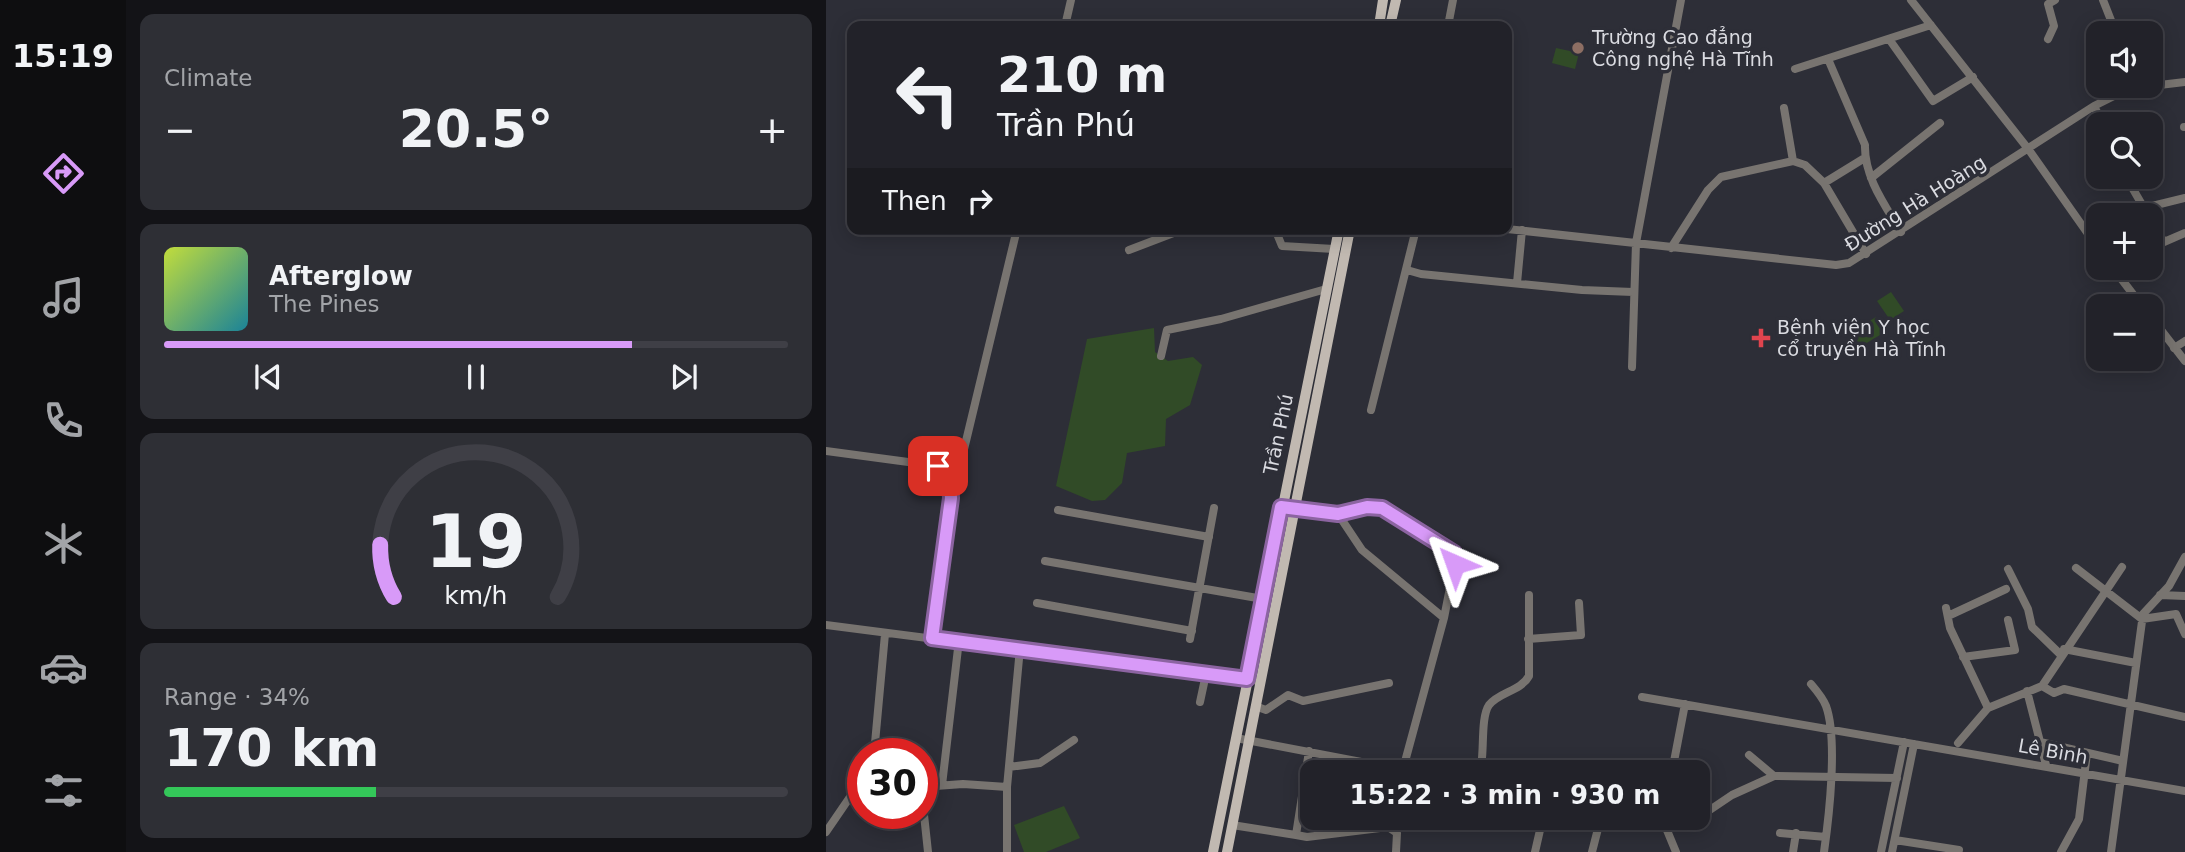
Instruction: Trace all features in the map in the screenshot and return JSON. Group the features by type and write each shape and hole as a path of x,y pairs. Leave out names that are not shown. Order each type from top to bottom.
{"main road":[{"path":"1380,21 1383,0"},
{"path":"1391,21 1396,0"},
{"name":"Trần Phú","path":"1213,852 1338,235"},
{"name":"Trần Phú","path":"1227,852 1349,235"}],"street":[{"path":"1066,21 1071,0"},
{"path":"1449,21 1453,0"},
{"path":"1632,367 1636,243 1681,0"},
{"path":"1911,0 2029,150 2086,231"},
{"path":"2048,39 2054,26 2048,4 2054,0"},
{"path":"2103,0 2111,21"},
{"path":"1795,69 1931,25"},
{"path":"1889,39 1933,100 1973,77"},
{"path":"1828,59 1865,145 1863,159 1871,178 1901,232"},
{"name":"Đường Hà Hoàng","path":"2163,85 2185,82"},
{"name":"Đường Hà Hoàng","path":"1512,229 1836,265 1849,263 2110,98"},
{"path":"2094,106 2097,112"},
{"path":"1784,108 1793,161"},
{"path":"1871,178 1940,123"},
{"path":"1824,183 1863,159"},
{"path":"1671,248 1708,190 1721,177 1793,161 1805,165 1824,183 1866,254"},
{"path":"2163,206 2185,198"},
{"path":"1517,284 1522,230"},
{"path":"2163,241 2185,233"},
{"path":"950,476 960,467 1016,235"},
{"path":"1129,250 1168,235"},
{"path":"1277,235 1282,246 1334,249"},
{"path":"1371,410 1415,235"},
{"path":"1407,270 1421,274 1517,284 1633,292"},
{"path":"2122,280 2133,294"},
{"path":"1161,356 1167,330 1221,319 1326,289"},
{"path":"2163,333 2185,361"},
{"path":"2174,348 2185,341"},
{"path":"826,451 938,466 946,469 950,476 951,498 932,638"},
{"path":"1281,507 1338,514 1367,507 1382,508 1456,556 1444,618 1402,760"},
{"path":"1037,603 1191,635 1214,508"},
{"path":"1058,510 1209,537"},
{"path":"1338,514 1362,550 1444,618"},
{"path":"2112,852 2142,619 2185,557"},
{"path":"1045,561 1263,598"},
{"path":"1958,743 1988,708 2042,686 2062,652 2122,567"},
{"path":"2076,568 2142,619 2182,615 2185,634"},
{"path":"2008,569 2028,609 2032,627 2062,652 2136,663"},
{"path":"1988,708 1963,657 1947,612 2006,589"},
{"path":"1481,760 1485,712 1490,703 1527,679 1529,595"},
{"path":"2160,595 2185,596"},
{"path":"1528,639 1581,635 1579,603"},
{"path":"1963,657 2015,650 2008,620"},
{"path":"826,625 885,634 959,640 1260,681"},
{"path":"875,738 885,634"},
{"path":"942,785 959,640"},
{"path":"1007,852 1007,787 1020,648"},
{"path":"1200,702 1206,674"},
{"path":"1255,706 1266,710 1288,695 1303,701 1389,683"},
{"path":"1811,684 1826,704 1829,729 1831,778 1824,852"},
{"path":"2042,686 2053,692 2064,689 2185,718"},
{"path":"2027,691 2046,765"},
{"name":"Lê Bình","path":"1642,696 2185,791"},
{"path":"1674,760 1685,704"},
{"path":"1236,738 1352,760"},
{"path":"1009,767 1040,763 1074,740"},
{"path":"1881,852 1904,742"},
{"path":"2040,742 2123,761"},
{"path":"1892,852 1914,744"},
{"path":"1296,835 1309,751"},
{"path":"2061,852 2079,819 2087,753"},
{"path":"1749,755 1774,776"},
{"path":"1710,810 1732,795 1774,776 1897,778"},
{"path":"938,785 1007,787"},
{"path":"826,832 847,805"},
{"path":"1232,825 1307,836 1342,830"},
{"path":"926,829 928,852"},
{"path":"1394,830 1397,834 1396,852"},
{"path":"1535,852 1540,830"},
{"path":"1592,852 1598,830"},
{"path":"1668,830 1676,852"},
{"path":"1780,833 1826,837"},
{"path":"1793,852 1796,833"},
{"path":"1895,840 1959,850"}],"green space":[{"path":"1556,48 1579,53 1575,69 1552,63"},
{"path":"1891,292 1904,311 1890,320 1877,301"},
{"path":"1876,317 1885,332 1855,350 1846,335"},
{"path":"1154,328 1155,352 1168,361 1193,357 1202,365 1190,405 1166,419 1165,446 1127,453 1122,483 1105,500 1092,501 1056,486 1087,339"},
{"path":"1064,806 1080,838 1046,852 1024,852 1014,825"}],"place":[{"name":"Trường Cao đẳng Công nghệ Hà Tĩnh","path":"1578,48"},
{"name":"Bệnh viện Y học cổ truyền Hà Tĩnh","path":"1761,338"}],"route":[{"path":"938,466 946,469 950,476 951,498 932,638 1247,679 1281,507 1338,514 1367,507 1382,508 1454,553 1455,564"}]}
